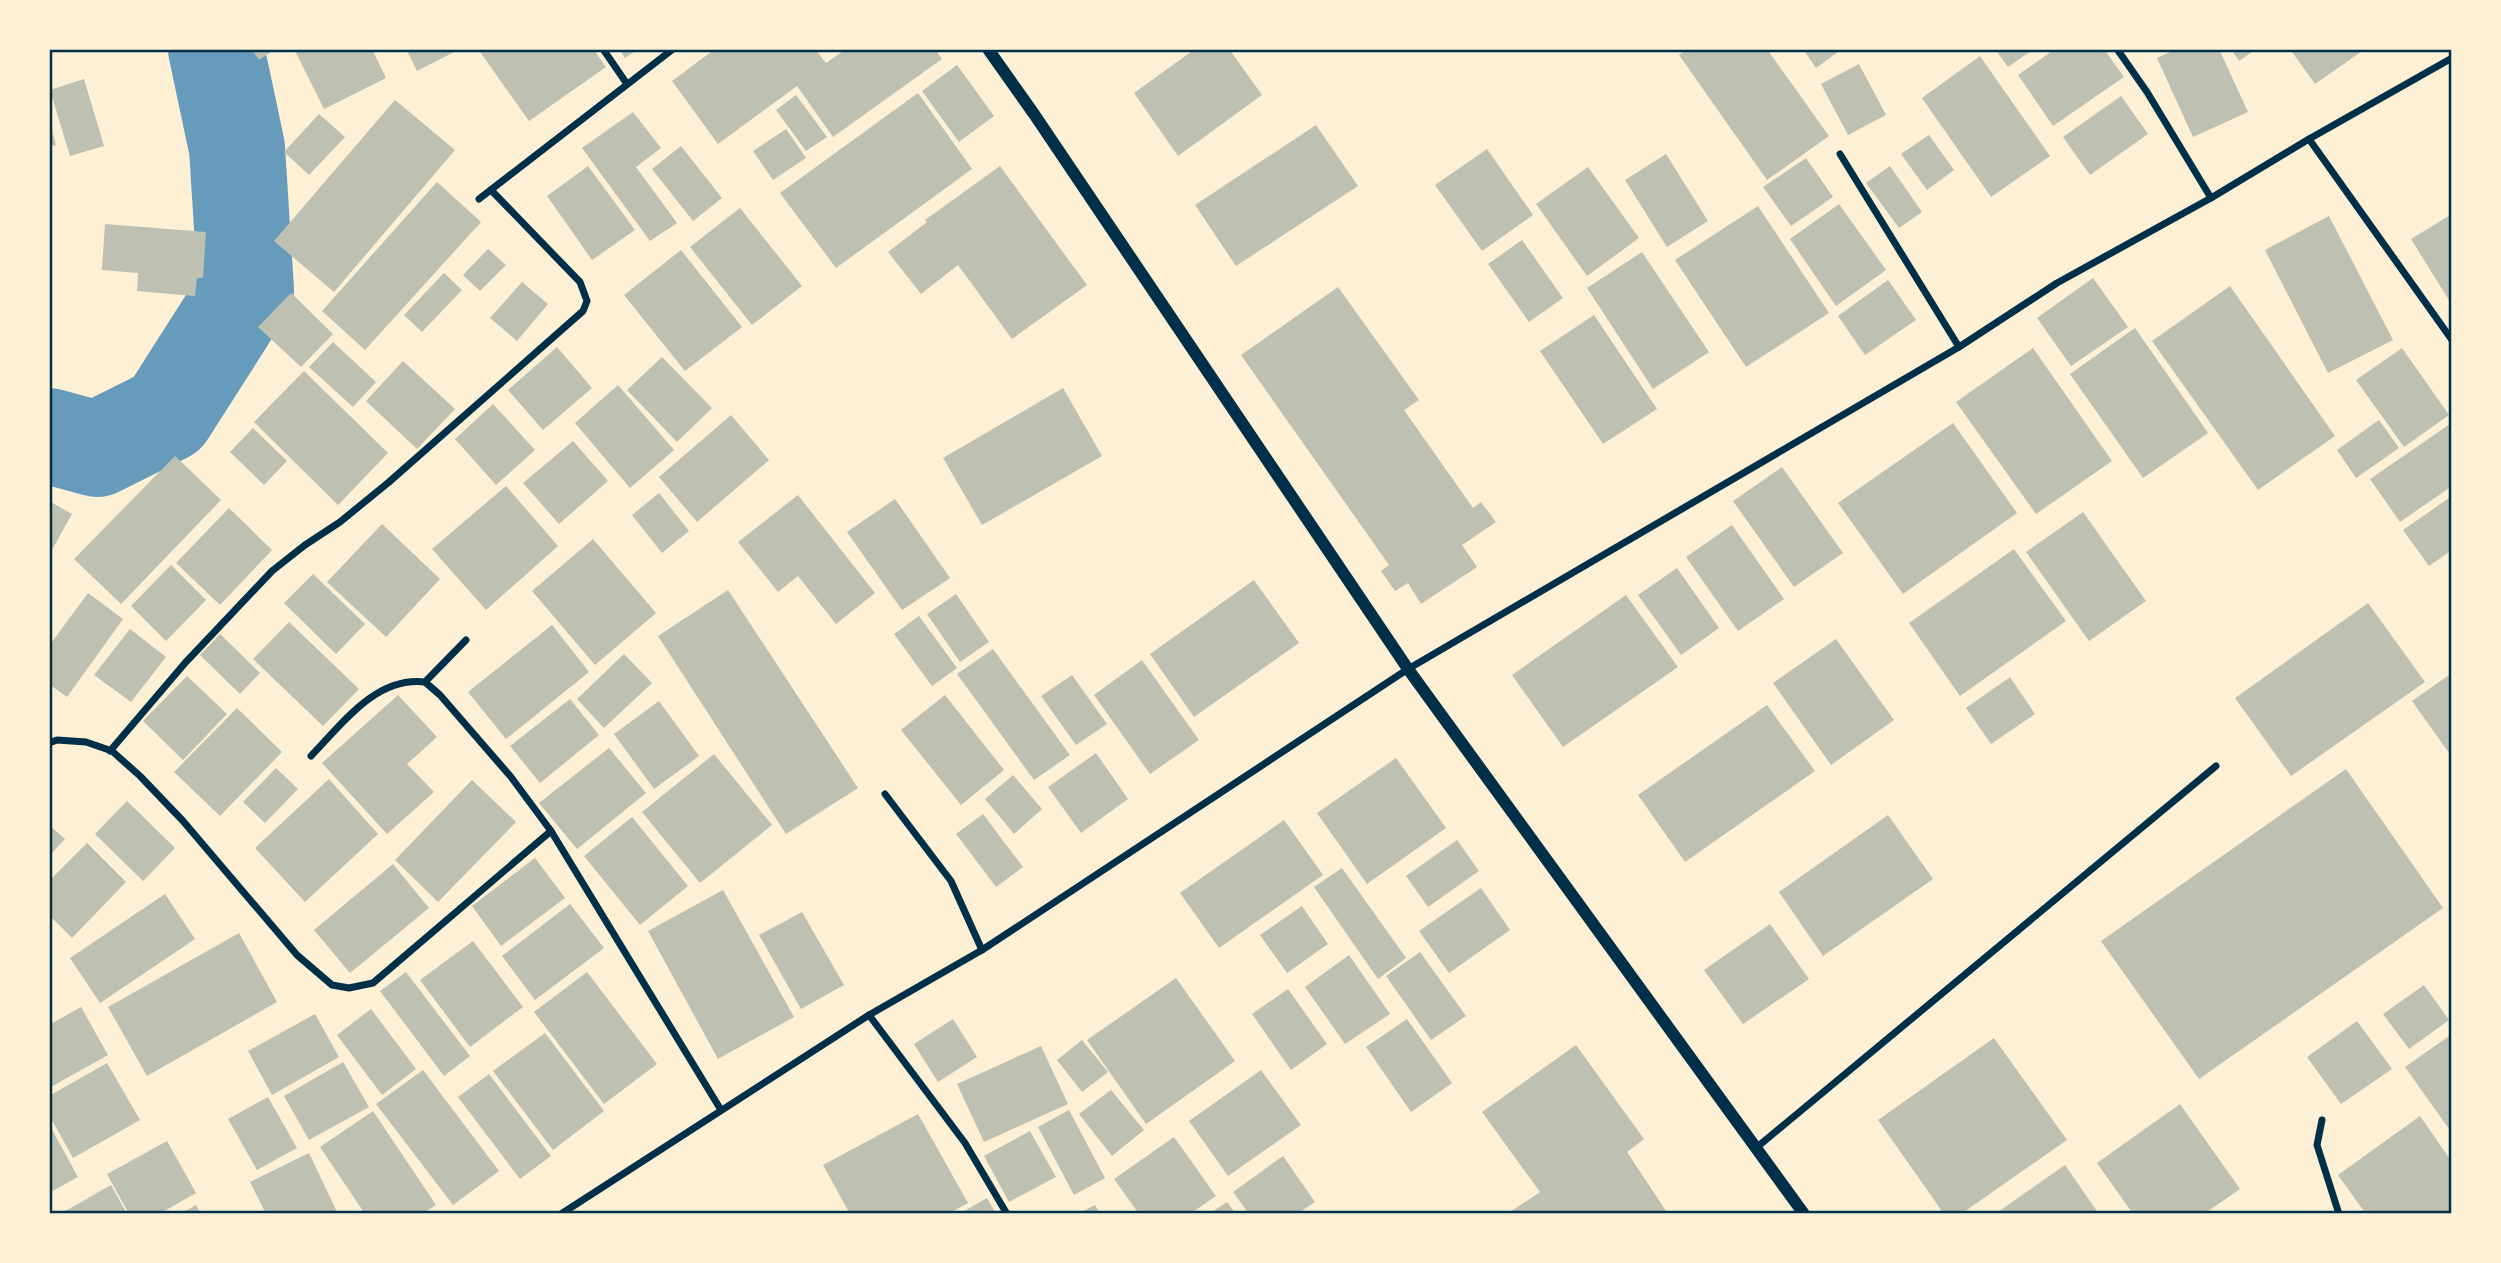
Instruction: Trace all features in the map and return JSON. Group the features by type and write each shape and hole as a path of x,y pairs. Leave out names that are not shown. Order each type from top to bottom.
{"street":[{"path":"603,49 627,84"},
{"path":"479,199 673,49"},
{"path":"988,49 1408,668 1804,1214"},
{"path":"2118,49 2211,198"},
{"path":"562,1214 869,1016 982,950 1408,668 1959,346 2057,283 2211,198 2452,58"},
{"path":"2309,139 2452,340"},
{"path":"1840,154 1959,346"},
{"path":"110,751 185,663 272,571 340,522 389,482 583,311 587,301 580,282 491,190"},
{"path":"425,682 466,640"},
{"path":"311,755 363,703 381,690 411,680 425,682 440,695 510,776 551,831 721,1110"},
{"path":"49,743 57,740 86,742 110,751 140,776 183,821 297,955 332,985 349,988 373,983 551,831"},
{"path":"1756,1148 2217,766"},
{"path":"885,794 951,881 982,950"},
{"path":"869,1016 965,1143 1007,1214"},
{"path":"2322,1120 2317,1145 2339,1214"}],"building":[{"path":"251,49 276,49 259,60"},
{"path":"372,49 386,78 324,109 295,51"},
{"path":"406,49 460,49 417,71"},
{"path":"478,49 593,49 606,67 529,121"},
{"path":"619,49 638,49 625,58"},
{"path":"715,49 815,49 826,63 846,49 935,49 942,59 833,137 797,86 718,144 672,81"},
{"path":"1195,49 1229,49 1262,95 1178,156 1134,93"},
{"path":"1687,49 1767,49 1829,136 1767,180 1679,55"},
{"path":"1803,49 1842,49 1816,68"},
{"path":"1995,49 2034,49 2008,67"},
{"path":"2055,49 2104,49 2124,77 2053,126 2018,75"},
{"path":"2177,49 2219,49 2248,112 2193,137 2157,58"},
{"path":"2231,49 2256,49 2239,61"},
{"path":"2290,49 2365,49 2315,84"},
{"path":"1980,56 2050,156 1991,197 1922,98"},
{"path":"1859,64 1886,115 1848,135 1821,84"},
{"path":"957,65 994,116 959,142 922,91"},
{"path":"84,79 104,146 70,156 50,90"},
{"path":"918,93 972,169 836,268 780,193"},
{"path":"796,95 827,137 806,151 776,110"},
{"path":"2121,96 2148,134 2090,175 2063,137"},
{"path":"395,100 455,150 334,292 274,241"},
{"path":"633,112 661,148 636,167 677,223 650,241 582,148"},
{"path":"319,114 345,137 309,175 284,152"},
{"path":"49,119 56,145 49,147"},
{"path":"1316,125 1358,186 1236,266 1195,205"},
{"path":"786,129 806,158 773,180 753,151"},
{"path":"1929,135 1954,170 1927,190 1901,154"},
{"path":"681,146 722,198 693,221 652,169"},
{"path":"1487,149 1533,215 1482,251 1435,185"},
{"path":"1666,154 1708,221 1667,247 1625,180"},
{"path":"1806,158 1833,197 1791,226 1763,187"},
{"path":"588,166 635,230 592,260 547,196"},
{"path":"1000,166 1087,285 1012,339 958,265 921,294 888,252 927,222 925,220"},
{"path":"1890,166 1922,212 1899,228 1866,183"},
{"path":"1588,167 1639,238 1587,276 1536,204"},
{"path":"437,182 481,222 365,350 322,311"},
{"path":"1839,204 1886,270 1836,306 1790,239"},
{"path":"1758,206 1829,313 1746,367 1675,260"},
{"path":"740,208 802,286 752,325 690,247"},
{"path":"2452,214 2452,305 2411,239"},
{"path":"2329,216 2393,340 2328,373 2265,250"},
{"path":"105,224 206,232 203,278 197,278 195,296 137,291 138,273 102,270"},
{"path":"1522,240 1563,298 1529,322 1488,264"},
{"path":"488,249 506,265 480,291 463,275"},
{"path":"681,250 742,327 685,371 624,295"},
{"path":"1642,252 1709,352 1653,389 1587,288"},
{"path":"444,273 462,290 422,332 404,315"},
{"path":"2093,278 2128,327 2071,366 2037,318"},
{"path":"1888,280 1916,320 1865,355 1838,316"},
{"path":"522,282 548,304 517,341 490,318"},
{"path":"2230,286 2335,436 2258,490 2152,341"},
{"path":"1338,287 1419,400 1404,410 1473,508 1481,502 1496,522 1462,545 1477,567 1421,604 1408,583 1395,591 1381,571 1389,565 1241,355"},
{"path":"291,293 333,334 301,367 258,327"},
{"path":"1594,315 1657,409 1603,444 1540,351"},
{"path":"2135,328 2208,433 2143,478 2070,374"},
{"path":"333,342 376,382 353,407 309,367"},
{"path":"557,347 592,388 543,430 508,390"},
{"path":"2033,348 2112,461 2036,514 1956,402"},
{"path":"2402,348 2449,415 2404,447 2356,380"},
{"path":"662,357 712,408 677,442 627,390"},
{"path":"403,361 455,409 417,449 366,401"},
{"path":"304,371 388,453 338,505 254,422"},
{"path":"618,385 674,450 630,488 575,423"},
{"path":"1063,388 1102,456 982,525 943,458"},
{"path":"493,404 535,450 496,485 455,439"},
{"path":"731,415 769,460 697,522 659,477"},
{"path":"2379,420 2399,448 2356,478 2337,450"},
{"path":"1953,423 2017,513 1903,594 1838,503"},
{"path":"2450,424 2452,486 2400,522 2370,479"},
{"path":"253,428 287,461 264,485 230,452"},
{"path":"573,441 608,481 559,524 523,483"},
{"path":"175,456 221,500 121,604 74,559"},
{"path":"1782,467 1843,553 1794,587 1733,501"},
{"path":"506,486 558,546 486,610 432,549"},
{"path":"659,493 689,531 662,553 632,515"},
{"path":"798,495 875,593 836,624 798,576 778,592 738,542"},
{"path":"2452,496 2452,550 2429,566 2403,530"},
{"path":"895,499 950,578 902,610 847,532"},
{"path":"49,501 72,514 49,555"},
{"path":"229,508 272,550 220,605 176,563"},
{"path":"2083,512 2146,601 2089,641 2026,552"},
{"path":"382,524 440,579 386,637 327,582"},
{"path":"1732,525 1784,599 1738,631 1686,557"},
{"path":"593,539 656,613 595,665 532,591"},
{"path":"2014,549 2066,621 1960,696 1909,623"},
{"path":"171,565 206,600 166,641 131,606"},
{"path":"1677,568 1719,628 1681,655 1638,595"},
{"path":"313,574 365,624 336,654 284,603"},
{"path":"1254,580 1299,643 1194,717 1150,654"},
{"path":"728,590 858,788 786,834 658,636"},
{"path":"88,593 123,619 67,697 49,684 49,646"},
{"path":"956,594 989,642 960,662 927,614"},
{"path":"1626,595 1678,667 1563,747 1512,675"},
{"path":"2368,603 2425,682 2291,776 2235,698"},
{"path":"919,616 957,668 932,686 894,634"},
{"path":"289,622 359,689 323,726 253,659"},
{"path":"552,625 589,672 506,739 468,692"},
{"path":"130,629 166,657 131,702 94,675"},
{"path":"220,634 260,673 240,694 200,655"},
{"path":"1836,639 1894,720 1831,765 1773,683"},
{"path":"993,649 1070,755 1034,780 957,674"},
{"path":"624,654 652,683 604,728 577,699"},
{"path":"1142,660 1199,740 1150,774 1094,695"},
{"path":"2452,673 2452,757 2412,701"},
{"path":"1072,675 1107,724 1076,745 1041,696"},
{"path":"187,676 227,714 183,760 143,721"},
{"path":"2010,677 2035,714 1991,744 1966,708"},
{"path":"398,695 437,737 407,764 434,792 387,834 322,763"},
{"path":"945,695 1004,770 961,805 901,730"},
{"path":"570,699 599,735 540,783 510,746"},
{"path":"659,701 699,756 654,789 614,734"},
{"path":"1767,705 1815,771 1685,862 1638,795"},
{"path":"237,708 282,752 220,816 174,772"},
{"path":"609,748 646,793 577,849 539,803"},
{"path":"1096,753 1128,799 1081,833 1048,787"},
{"path":"714,754 772,825 700,883 642,812"},
{"path":"1396,758 1446,828 1367,884 1317,813"},
{"path":"276,768 298,789 265,823 243,802"},
{"path":"2346,769 2443,908 2199,1079 2101,941"},
{"path":"1013,775 1042,809 1014,834 985,799"},
{"path":"329,779 378,834 305,902 255,848"},
{"path":"472,780 516,822 438,902 395,860"},
{"path":"127,801 175,848 143,881 95,834"},
{"path":"983,814 1023,867 996,887 956,834"},
{"path":"1888,815 1933,879 1823,956 1779,892"},
{"path":"632,817 688,886 640,925 584,856"},
{"path":"1284,820 1323,875 1219,948 1180,893"},
{"path":"49,825 65,839 49,856"},
{"path":"1457,840 1479,871 1428,907 1406,876"},
{"path":"87,843 126,882 72,938 49,915 49,881"},
{"path":"535,858 565,898 501,946 472,906"},
{"path":"393,864 429,908 350,973 314,930"},
{"path":"1342,868 1406,958 1378,979 1314,887"},
{"path":"1481,888 1510,930 1449,973 1419,931"},
{"path":"723,890 794,1017 718,1059 648,931"},
{"path":"165,894 195,939 100,1003 70,958"},
{"path":"570,904 604,948 535,1000 502,956"},
{"path":"1302,906 1328,944 1287,973 1260,935"},
{"path":"802,912 844,985 801,1009 759,935"},
{"path":"1770,924 1809,979 1743,1024 1704,970"},
{"path":"239,933 277,1002 147,1076 108,1007"},
{"path":"473,941 523,1007 470,1047 420,980"},
{"path":"1420,952 1466,1016 1431,1040 1386,976"},
{"path":"1349,955 1390,1014 1345,1044 1305,987"},
{"path":"406,972 470,1056 444,1076 380,991"},
{"path":"587,972 657,1064 604,1104 534,1012"},
{"path":"1176,978 1235,1061 1146,1124 1087,1040"},
{"path":"2424,985 2449,1020 2409,1049 2383,1014"},
{"path":"1288,989 1327,1044 1291,1070 1252,1014"},
{"path":"81,1007 108,1055 49,1088 49,1025"},
{"path":"371,1009 416,1069 382,1095 337,1035"},
{"path":"315,1014 339,1057 272,1095 248,1051"},
{"path":"953,1019 977,1057 938,1082 914,1044"},
{"path":"1407,1019 1452,1083 1411,1112 1366,1047"},
{"path":"2357,1021 2392,1069 2341,1104 2307,1057"},
{"path":"545,1033 604,1111 553,1150 493,1071"},
{"path":"2452,1034 2452,1133 2405,1067"},
{"path":"1994,1038 2067,1140 1961,1214 1944,1214 1878,1120"},
{"path":"1082,1040 1108,1072 1082,1092 1057,1060"},
{"path":"1576,1045 1644,1139 1627,1152 1668,1214 1507,1214 1540,1192 1482,1112"},
{"path":"1041,1046 1068,1104 984,1142 957,1084"},
{"path":"343,1062 369,1107 309,1140 284,1096"},
{"path":"107,1063 140,1120 73,1158 49,1115 49,1096"},
{"path":"423,1070 499,1171 453,1205 376,1104"},
{"path":"1261,1070 1301,1125 1228,1176 1189,1121"},
{"path":"489,1074 551,1156 520,1179 458,1097"},
{"path":"1111,1090 1144,1130 1112,1156 1079,1114"},
{"path":"268,1097 297,1148 257,1170 228,1119"},
{"path":"2180,1104 2240,1189 2204,1214 2133,1214 2097,1163"},
{"path":"1069,1110 1105,1178 1074,1195 1038,1127"},
{"path":"373,1111 436,1205 422,1214 365,1214 320,1147"},
{"path":"918,1114 968,1203 948,1214 850,1214 823,1165"},
{"path":"2420,1116 2452,1162 2452,1214 2366,1214 2338,1175"},
{"path":"49,1124 78,1177 49,1193"},
{"path":"1030,1131 1056,1177 1009,1202 984,1156"},
{"path":"1174,1137 1216,1196 1190,1214 1139,1214 1114,1179"},
{"path":"167,1141 196,1193 159,1214 129,1214 107,1174"},
{"path":"309,1153 338,1214 266,1214 250,1182"},
{"path":"1283,1156 1315,1202 1297,1214 1249,1214 1233,1192"},
{"path":"2065,1165 2099,1214 1995,1214"},
{"path":"111,1185 127,1214 60,1214"},
{"path":"987,1198 996,1214 959,1214"},
{"path":"1227,1202 1236,1214 1209,1214"},
{"path":"196,1205 201,1214 180,1214"},
{"path":"1095,1205 1100,1214 1077,1214"}],"waterway":[{"path":"49,436 97,449 167,414 246,290 237,148 216,49"}]}
